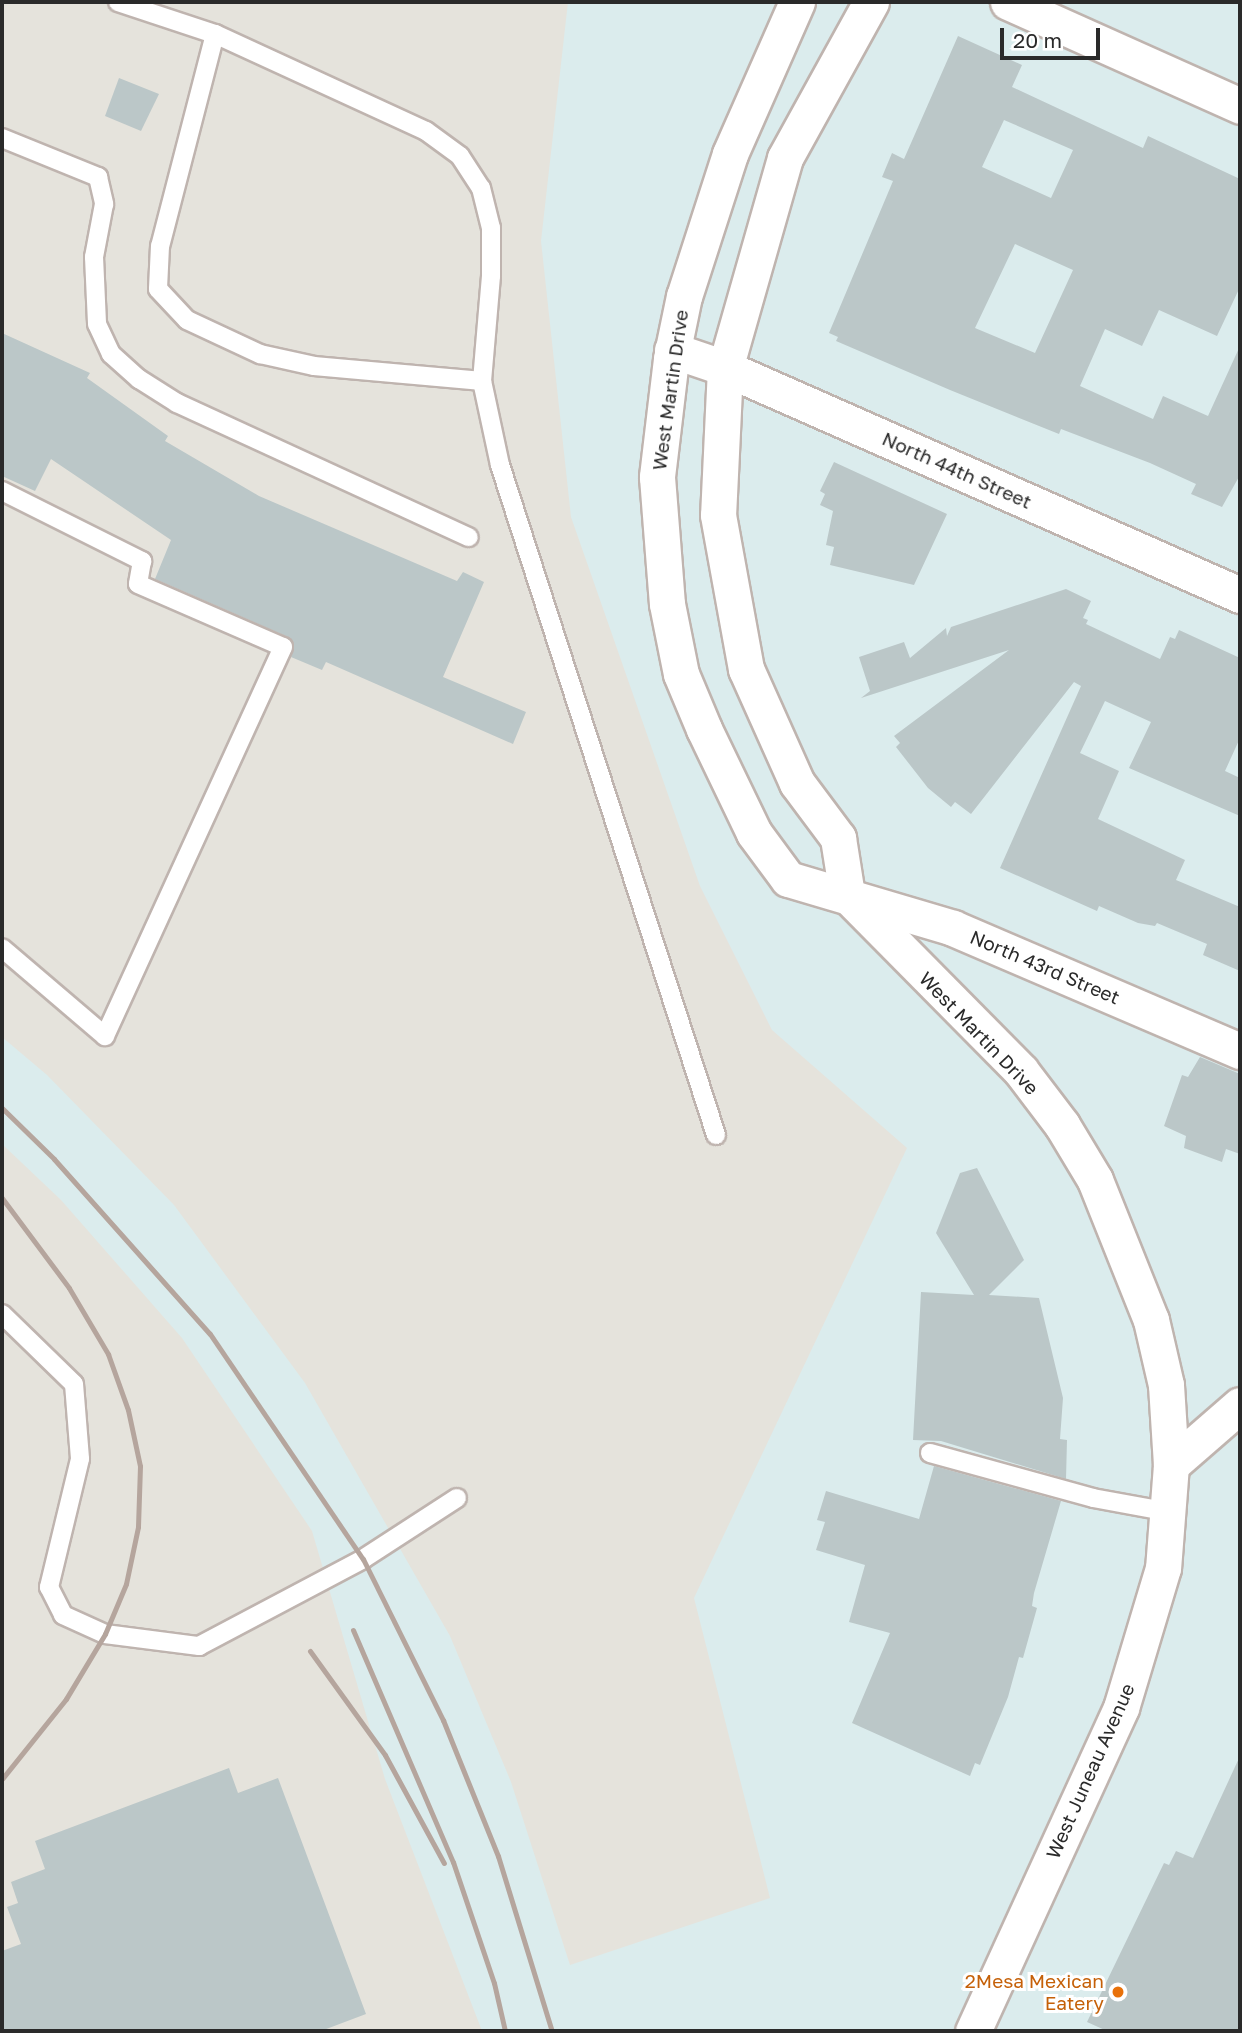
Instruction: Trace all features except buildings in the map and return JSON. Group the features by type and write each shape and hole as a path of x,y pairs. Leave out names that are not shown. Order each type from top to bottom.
{"street":[{"name":"West Martin Drive","path":"797,2 730,153 684,296 672,350 657,477 667,604 681,674 731,790 788,879 846,895 1021,1071 1062,1125 1095,1180 1151,1320 1166,1385 1171,1465"},
{"path":"846,895 838,838 797,783 746,669 718,514 725,368 785,158 871,2"},
{"path":"1007,2 1240,106"},
{"name":"North 44th Street","path":"672,350 725,368 1240,594"},
{"name":"North 43rd Street","path":"846,895 953,928 1240,1051"},
{"path":"1171,1465 1240,1405"},
{"name":"West Juneau Avenue","path":"973,2031 1121,1708 1163,1568 1170,1513 1171,1465"}],"lane":[{"path":"118,2 215,34 426,131 460,156 481,188 491,228 482,381 500,465 716,1135"},
{"path":"215,34 160,246 158,289 187,320 260,354 314,366 482,381"},
{"path":"2,138 98,177 104,204 94,257 97,324 111,354 139,379 177,403 469,537"},
{"path":"2,948 105,1036 283,647 138,584 142,561 3,492"},
{"path":"2,1314 74,1384 80,1460 49,1587 63,1615 105,1634 198,1646 363,1559 457,1498"},
{"path":"929,1453 1093,1498 1170,1513"}],"shaded area":[{"path":"2,2 568,2 541,241 571,517 700,886 772,1030 907,1148 694,1598 770,1898 570,1965 511,1782 450,1636 305,1383 174,1205 47,1075 2,1037"},
{"path":"2,1144 61,1200 182,1338 312,1531 385,1779 482,2031 2,2031"}],"railway":[{"path":"2,1108 54,1159 210,1334 363,1559 443,1720 498,1856 552,2031"},
{"path":"2,1198 69,1288 108,1354 128,1410 140,1466 138,1527 126,1584 105,1634 66,1699 2,1779"},
{"path":"353,1630 453,1862 494,1983 505,2031"},
{"path":"310,1651 385,1755 444,1863"}],"place":[{"name":"2Mesa Mexican Eatery","path":"1118,1992"}]}
